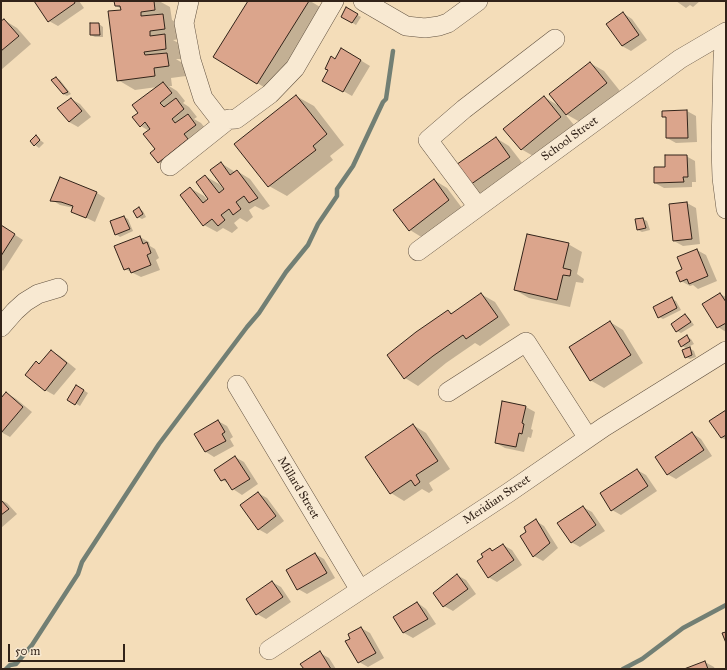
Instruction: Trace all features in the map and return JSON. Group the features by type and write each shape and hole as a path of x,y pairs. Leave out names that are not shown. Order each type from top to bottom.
{"street":[{"path":"189,1 184,23 191,60 203,98 220,120 236,119 270,94 295,68 334,1"},
{"path":"363,1 406,26 426,28 448,23 478,1"},
{"path":"725,33 723,59 724,177 726,209"},
{"name":"School Street","path":"418,250 680,59 725,33"},
{"path":"478,207 428,140 464,109 555,39"},
{"path":"170,166 229,120"},
{"path":"1,327 15,311 32,298 58,288"},
{"path":"448,392 526,342 588,438"},
{"name":"Meridian Street","path":"269,650 508,493 588,438 726,351"},
{"name":"Millard Street","path":"236,385 360,590"}],"building":[{"path":"34,1 74,1 75,3 48,22"},
{"path":"114,1 154,1 155,10 141,12 141,16 163,14 165,29 150,31 150,36 165,34 166,49 144,52 145,55 167,53 169,66 154,68 155,76 117,81 108,11 121,10 120,6 115,6"},
{"path":"248,1 309,1 257,84 213,57"},
{"path":"346,7 358,14 352,23 341,17"},
{"path":"623,12 639,35 622,46 606,24"},
{"path":"4,19 19,36 1,51 1,21"},
{"path":"90,23 99,23 100,35 90,35"},
{"path":"341,48 361,60 343,92 322,81 328,70 325,69 331,56 335,59"},
{"path":"590,62 607,83 566,115 549,94"},
{"path":"56,77 68,92 63,94 51,80"},
{"path":"163,82 172,93 160,103 164,107 176,98 184,109 172,119 175,123 188,114 196,125 184,134 188,139 158,163 150,153 155,149 143,134 150,129 145,122 140,127 132,117 138,113 132,105"},
{"path":"296,95 327,134 313,146 316,150 268,187 234,144"},
{"path":"544,96 561,117 521,150 503,129"},
{"path":"71,98 82,111 69,122 57,108"},
{"path":"687,110 688,138 666,138 666,117 662,117 662,111"},
{"path":"36,135 40,140 34,146 30,141"},
{"path":"496,137 510,157 467,187 453,167"},
{"path":"665,155 687,155 688,177 683,177 684,182 654,183 654,167 665,167"},
{"path":"221,162 230,175 237,170 258,198 249,203 244,196 236,202 241,209 233,215 229,209 221,215 225,220 218,226 212,219 203,226 180,195 190,187 203,203 208,199 196,182 205,175 219,193 224,189 210,170"},
{"path":"60,177 97,192 86,218 71,212 73,206 61,202 50,201"},
{"path":"434,179 449,200 409,231 393,210"},
{"path":"687,202 692,239 673,241 669,204"},
{"path":"139,207 143,214 137,218 133,211"},
{"path":"124,216 130,229 115,235 110,221"},
{"path":"643,218 646,228 637,230 635,219"},
{"path":"1,225 15,234 1,256"},
{"path":"527,234 569,243 563,268 571,270 570,276 563,275 557,300 514,290"},
{"path":"140,236 143,244 147,242 151,253 147,255 151,265 131,273 129,268 124,270 114,246"},
{"path":"697,249 708,276 689,284 687,279 680,282 676,272 682,269 677,257"},
{"path":"481,293 498,317 466,339 463,335 404,379 387,355 416,332 448,310 451,314"},
{"path":"720,293 726,302 726,323 717,328 702,304"},
{"path":"672,297 677,308 658,318 653,307"},
{"path":"685,314 691,322 676,332 671,324"},
{"path":"610,321 631,355 590,381 569,347"},
{"path":"687,335 690,341 681,347 678,341"},
{"path":"690,347 692,355 685,358 682,350"},
{"path":"51,350 67,363 45,391 25,375 36,361 39,364"},
{"path":"76,385 84,390 75,405 67,400"},
{"path":"6,392 23,407 1,433 1,398"},
{"path":"502,401 526,406 522,423 524,424 522,434 519,433 516,447 495,443"},
{"path":"726,410 726,435 721,438 709,421"},
{"path":"218,420 225,432 222,434 226,441 205,452 194,434"},
{"path":"413,424 438,461 416,475 420,482 415,486 411,480 390,494 365,457"},
{"path":"692,432 704,450 667,475 655,457"},
{"path":"235,456 250,479 232,490 225,479 221,481 214,470"},
{"path":"637,469 648,486 611,511 600,493"},
{"path":"258,492 276,516 258,530 240,505"},
{"path":"1,500 9,509 1,515"},
{"path":"583,506 596,525 571,543 557,523"},
{"path":"536,519 550,543 533,557 520,536 526,532 524,527"},
{"path":"503,544 514,560 488,578 477,561 483,557 481,554 490,548 492,551"},
{"path":"315,553 327,573 297,590 286,570"},
{"path":"457,574 468,589 443,607 433,593"},
{"path":"272,581 283,597 256,615 246,599"},
{"path":"417,602 428,619 403,633 393,617"},
{"path":"361,627 376,653 358,663 345,641 350,639 348,634"},
{"path":"726,632 726,643 722,633"},
{"path":"320,651 331,669 304,669 300,664"},
{"path":"705,661 708,669 684,669"}],"waterway":[{"path":"6,669 10,665 16,664 32,645 78,574 82,562 159,444 259,313 286,272 308,245 318,224 337,196 337,189 353,166 383,102 386,99 393,51"},
{"path":"623,669 642,659 683,628 726,605"}]}
